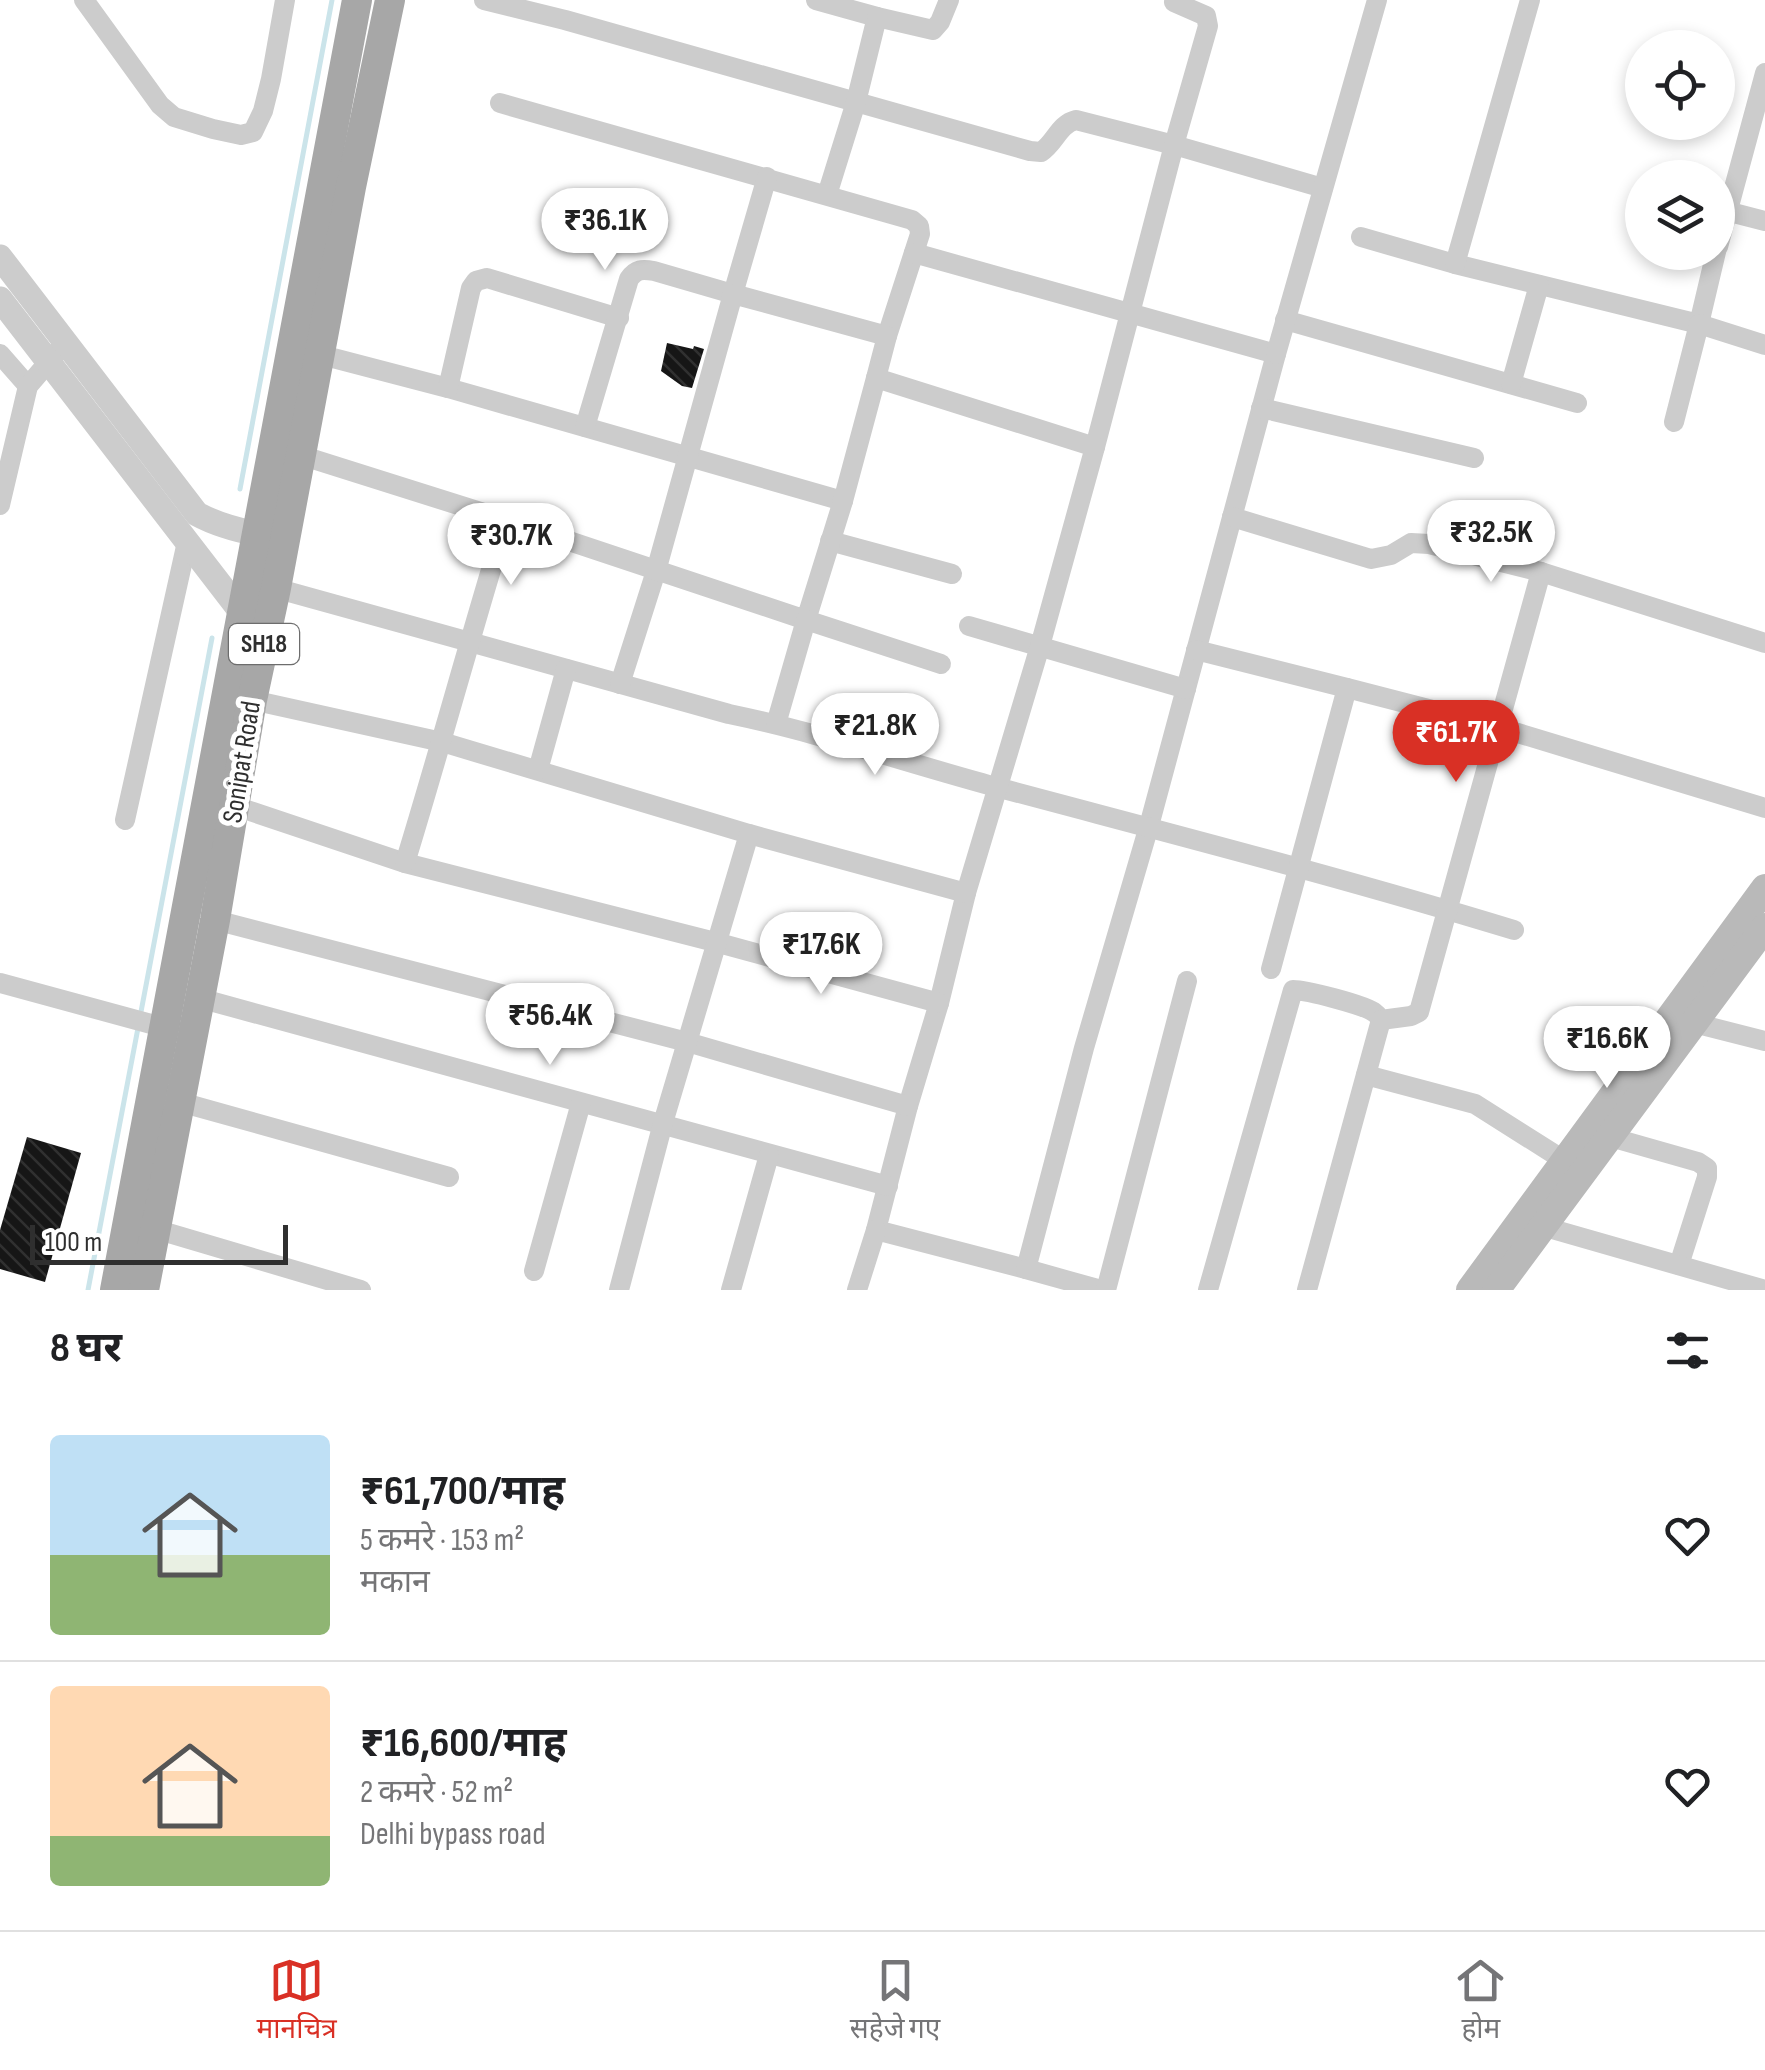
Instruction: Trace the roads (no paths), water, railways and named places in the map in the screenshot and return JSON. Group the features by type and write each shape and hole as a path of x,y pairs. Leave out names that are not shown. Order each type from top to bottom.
{"main road":[{"name":"Sonipat Road","path":"144,1290 180,1102 178,1032 199,998 235,806 252,700 262,585 305,351 356,0"},
{"name":"Sonipat Road","path":"270,536 300,455 305,351 390,0"},
{"name":"Sonipat Road","path":"115,1290 178,1032 242,613 262,585"},
{"path":"1496,1290 1565,1161 1765,888"},
{"path":"1470,1290 1610,1136 1694,1023 1754,959 1765,927"}],"street":[{"path":"88,2 160,105 174,117 241,135 253,132 263,111 285,0"},
{"path":"484,0 1041,152 1050,146 1062,127 1076,120 1324,188"},
{"path":"816,0 933,30 949,0"},
{"path":"1026,1269 1285,320 1377,0"},
{"path":"1455,264 1530,0"},
{"path":"857,1290 966,894 1096,447 1208,26 1206,16 1172,1"},
{"path":"828,195 877,18"},
{"path":"1735,179 1765,73"},
{"path":"500,103 767,177 912,220 918,226 920,234 776,724"},
{"path":"620,684 767,177"},
{"path":"1735,213 1765,221"},
{"path":"1361,237 1699,324 1765,345"},
{"path":"914,253 1276,354"},
{"path":"0,258 197,514 222,525 270,536"},
{"path":"585,427 630,279 643,269 887,336"},
{"path":"1674,422 1712,270"},
{"path":"448,388 470,288 476,282 487,278 619,318"},
{"path":"1511,384 1539,285"},
{"path":"0,299 242,613"},
{"path":"1285,320 1577,403"},
{"path":"0,505 28,386 66,343"},
{"path":"305,351 842,501"},
{"path":"0,354 28,386"},
{"path":"876,378 1096,447"},
{"path":"1261,408 1474,458"},
{"path":"300,455 941,664"},
{"path":"1232,518 1370,560 1390,556 1410,544 1430,544 1541,572 1765,642"},
{"path":"405,863 506,520"},
{"path":"830,541 952,574"},
{"path":"125,820 188,542"},
{"path":"1381,1020 1419,1012 1541,572"},
{"path":"262,585 1149,826 1514,930"},
{"path":"969,626 1186,690"},
{"path":"1196,650 1498,727 1765,808"},
{"path":"538,770 566,669"},
{"path":"1271,969 1347,688"},
{"path":"252,700 442,742 966,894"},
{"path":"235,806 405,863 939,1003"},
{"path":"619,1290 663,1124 749,834"},
{"path":"214,920 687,1042 908,1106"},
{"path":"876,1230 1103,1290 1187,981"},
{"path":"0,984 178,1032"},
{"path":"1208,1290 1292,990 1304,990 1375,1012 1381,1020"},
{"path":"199,998 888,1186"},
{"path":"1306,1290 1381,1020"},
{"path":"1694,1023 1765,1042"},
{"path":"1366,1075 1474,1104 1565,1161"},
{"path":"180,1102 450,1177"},
{"path":"534,1271 582,1103"},
{"path":"1610,1136 1707,1168 1679,1265"},
{"path":"732,1290 770,1155"},
{"path":"1532,1224 1765,1290"},
{"path":"155,1230 361,1290"}],"waterway":[{"path":"240,489 332,0"},
{"path":"140,1017 212,638"},
{"path":"88,1290 138,1028"}]}
